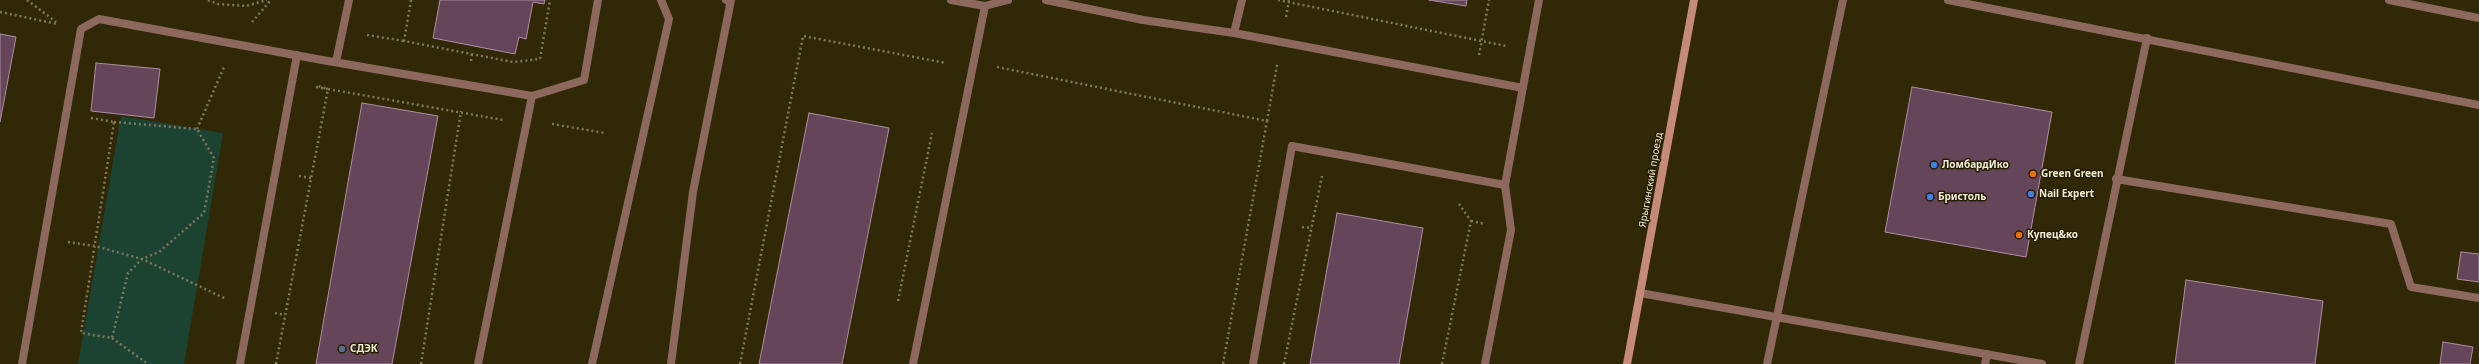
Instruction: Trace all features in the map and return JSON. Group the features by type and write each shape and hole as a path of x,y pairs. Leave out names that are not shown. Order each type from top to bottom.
{"main road":[{"name":"Ярыгинский проезд","path":"1628,364 1694,0"}],"street":[{"path":"336,62 349,0"},
{"path":"22,364 81,29 99,19 532,96 584,80 598,0"},
{"path":"592,364 669,19 661,0"},
{"path":"951,0 985,6 1008,0"},
{"path":"1046,0 1143,20 1234,33 1523,88"},
{"path":"1234,33 1242,0"},
{"path":"1485,364 1511,230 1505,185 1539,0"},
{"path":"1767,364 1843,0"},
{"path":"1948,0 2147,38 2479,105"},
{"path":"2389,0 2479,18"},
{"path":"671,364 693,192 729,1"},
{"path":"913,364 985,6"},
{"path":"2079,364 2116,179 2147,38"},
{"path":"240,364 297,55"},
{"path":"478,364 528,122 532,96"},
{"path":"1253,364 1292,146 1505,185"},
{"path":"2116,179 2391,224 2411,287 2479,298"},
{"path":"1640,293 2042,364"},
{"path":"1985,364 1987,354"}],"path":[{"path":"27,0 57,22"},
{"path":"208,0 218,4 246,6 267,0"},
{"path":"404,41 411,0"},
{"path":"342,32 404,41 513,62 540,59 550,0"},
{"path":"1278,0 1289,1 1530,51"},
{"path":"1482,41 1489,0"},
{"path":"0,12 57,22 81,29"},
{"path":"55,30 57,22"},
{"path":"740,364 803,36 947,62 945,70"},
{"path":"197,129 233,44"},
{"path":"997,67 1267,121 1223,364"},
{"path":"276,364 328,89 461,112 604,133"},
{"path":"421,364 461,112"},
{"path":"148,364 112,338 81,333 114,122 197,129"},
{"path":"112,338 128,273 142,259 159,252 204,213 214,158 197,129"},
{"path":"898,303 932,132"},
{"path":"1284,364 1322,176 1330,178"},
{"path":"1442,364 1471,221 1461,204 1453,202"},
{"path":"95,246 142,259 240,306 285,315"}],"green space":[{"path":"121,116 223,133 184,364 78,364"}],"building":[{"path":"440,0 545,0 544,4 533,2 526,39 519,37 515,54 433,38"},
{"path":"1429,0 1467,0 1466,6"},
{"path":"0,34 16,37 0,122"},
{"path":"96,63 160,69 154,118 91,111"},
{"path":"1912,87 2052,112 2026,257 1885,232"},
{"path":"362,103 438,116 392,364 316,364"},
{"path":"809,113 889,128 842,364 759,364"},
{"path":"1337,213 1423,228 1399,364 1310,364"},
{"path":"2461,252 2479,254 2479,282 2457,279"},
{"path":"2186,280 2323,301 2315,364 2175,364"},
{"path":"2443,342 2473,347 2470,364 2440,364"}],"place":[{"name":"ЛомбардИко","path":"1934,165"},
{"name":"Green Green","path":"2033,174"},
{"name":"Nail Expert","path":"2031,194"},
{"name":"Бристоль","path":"1930,197"},
{"name":"Купец&ко","path":"2019,235"},
{"name":"СДЭК","path":"342,349"}]}
